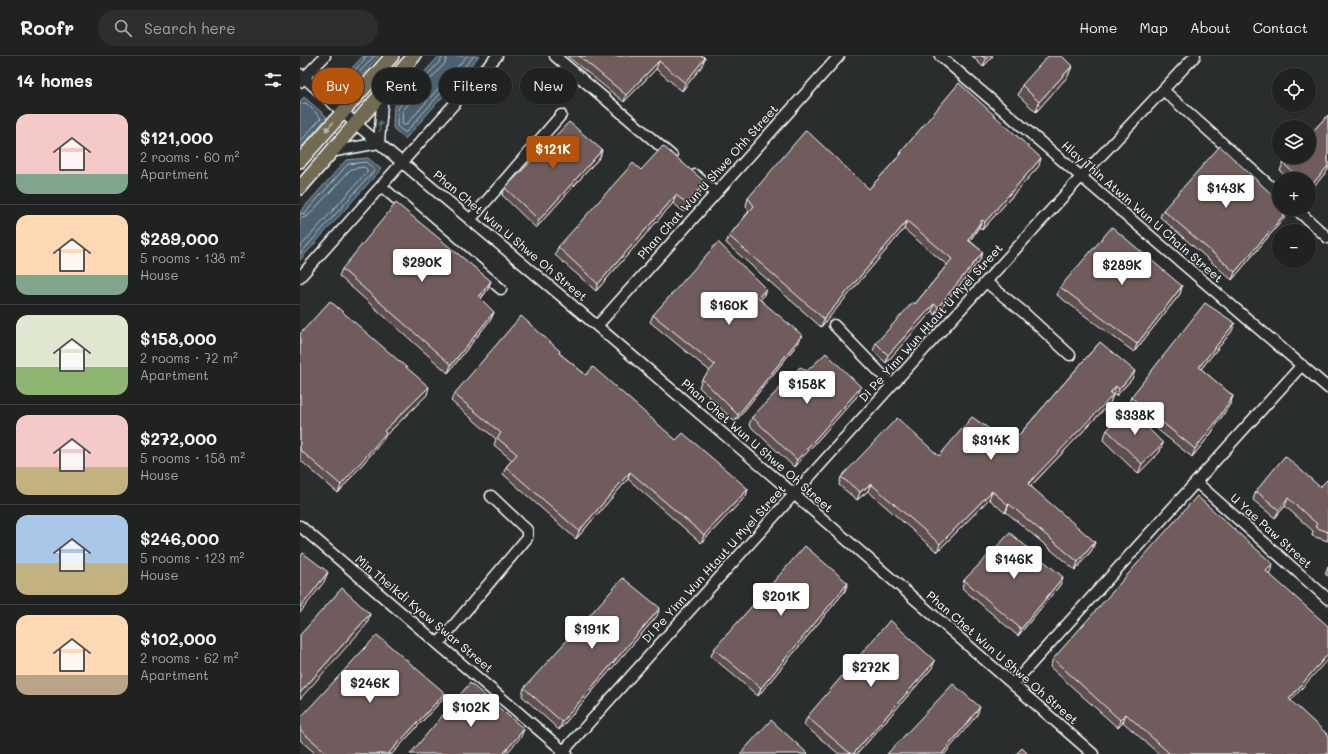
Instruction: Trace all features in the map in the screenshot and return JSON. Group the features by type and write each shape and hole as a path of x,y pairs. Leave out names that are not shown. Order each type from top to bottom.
{"main road":[{"path":"300,161 392,56"},
{"path":"403,68 414,56"},
{"path":"300,188 372,104"}],"street":[{"path":"302,78 325,56"},
{"path":"300,277 496,56"},
{"path":"555,56 716,193"},
{"name":"Phan Chat Wun U Shwe Ohh Street","path":"597,326 839,56"},
{"name":"Hlay Thin Atwin Wun U Chain Street","path":"940,56 1328,388"},
{"name":"Di Pe Yinn Wun Htaut U Myel Street","path":"564,753 892,385 1081,177 1195,56"},
{"name":"Phan Chet Wun U Shwe Oh Street","path":"302,78 795,495 1093,754"},
{"path":"1163,90 1272,188"},
{"path":"330,152 379,143 382,104"},
{"path":"470,220 561,115"},
{"path":"381,186 501,289"},
{"path":"1304,216 1328,238"},
{"path":"986,282 1022,311 1070,355"},
{"path":"834,325 892,385"},
{"path":"1013,684 1302,365"},
{"name":"U Yae Paw Street","path":"1196,482 1328,599"},
{"path":"438,644 527,538 527,530 491,496"},
{"name":"Min Theikdi Kyaw Swar Street","path":"300,526 564,753"}],"water":[{"path":"363,56 379,56 364,73 364,68 352,68"},
{"path":"439,56 479,56 468,68 439,68 439,101 405,139 393,128 394,106 396,104 431,104 431,68 428,68"},
{"path":"304,97 327,117 300,148 300,101"},
{"path":"368,158 381,169 300,260 300,212 346,160"}],"building":[{"path":"579,56 703,56 705,58 685,83 659,61 626,95"},
{"path":"982,56 989,56 986,59"},
{"path":"1048,56 1062,56 1072,66 1039,102 1022,85"},
{"path":"959,83 1041,158 985,222 982,220 968,240 983,252 938,307 934,304 888,355 876,343 913,302 915,304 952,259 907,221 824,319 729,236 754,206 748,198 806,130 869,189 902,153 901,152"},
{"path":"1328,115 1328,166 1316,180 1316,172 1293,172 1284,164 1316,164 1316,128"},
{"path":"569,122 602,150 539,220 505,188"},
{"path":"663,146 705,182 687,204 676,195 598,284 558,247 633,163 641,170"},
{"path":"1220,146 1272,194 1272,216 1283,216 1276,224 1272,224 1272,229 1235,272 1163,210"},
{"path":"396,203 491,281 479,297 494,312 451,365 342,269"},
{"path":"1112,227 1182,286 1137,344 1060,287"},
{"path":"718,242 766,289 758,298 802,335 738,415 702,379 715,365 653,315"},
{"path":"330,301 429,387 384,431 386,433 341,485 300,450 300,334"},
{"path":"1205,303 1235,323 1199,367 1233,396 1213,426 1195,449 1131,397"},
{"path":"521,316 560,351 559,353 586,375 593,367 676,440 683,433 748,489 704,535 630,472 579,531 506,467 517,454 497,438 501,433 454,394"},
{"path":"1100,342 1135,371 1119,389 1116,386 1110,393 1113,395 1028,484 1095,542 1078,562 992,491 940,544 871,484 860,492 841,477 897,418 939,456 972,417 1011,444"},
{"path":"826,353 861,387 797,460 752,417 800,367 807,371"},
{"path":"1128,408 1163,443 1142,464 1107,430"},
{"path":"1285,456 1320,487 1328,479 1328,532 1315,527 1317,524 1288,498 1279,510 1256,491"},
{"path":"1197,496 1273,564 1266,571 1328,626 1328,654 1289,699 1328,735 1328,754 1170,754 1126,714 1120,720 1053,659"},
{"path":"1010,533 1063,577 1021,629 964,580"},
{"path":"805,546 848,583 761,688 714,649"},
{"path":"303,553 328,572 300,608 300,558"},
{"path":"623,578 660,608 562,722 524,688"},
{"path":"342,588 370,614 300,693 300,635"},
{"path":"890,620 935,661 853,754 851,754 807,717"},
{"path":"377,635 445,693 388,754 328,754 300,730 300,718"},
{"path":"470,683 524,729 503,754 410,754"},
{"path":"953,684 980,707 942,754 887,754"},
{"path":"771,720 808,754 740,754"},
{"path":"1022,748 1028,754 1016,754"}]}
